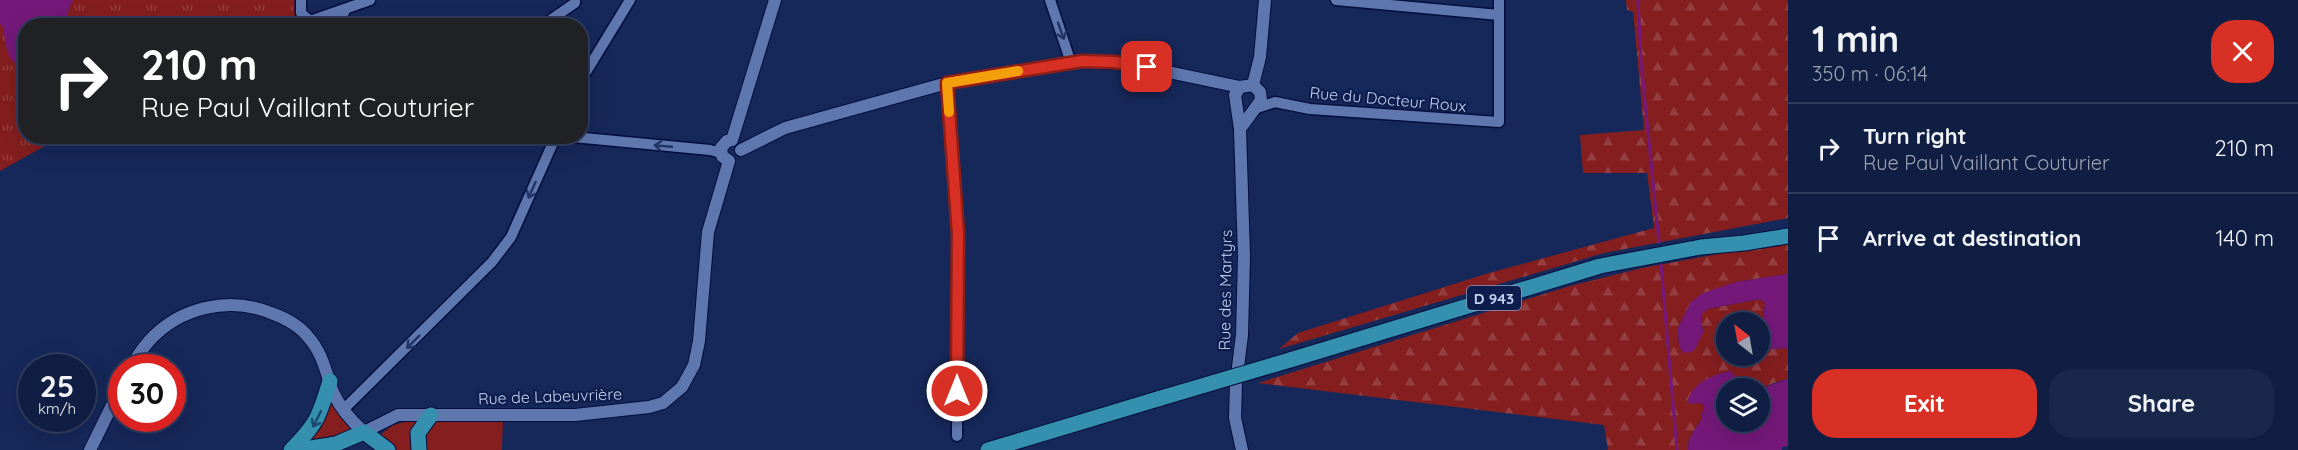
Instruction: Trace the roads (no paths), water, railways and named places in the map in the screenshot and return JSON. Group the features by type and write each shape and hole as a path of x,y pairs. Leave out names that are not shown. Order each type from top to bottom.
{"main road":[{"name":"D 943","path":"988,450 1600,266 1701,247 1788,227"},
{"name":"D 943","path":"1701,247 1788,236"},
{"path":"291,450 309,433 319,419 330,381"},
{"path":"419,450 418,433 430,415"},
{"path":"299,450 336,444 364,432 388,450"}],"street":[{"path":"301,0 301,13 307,18"},
{"path":"319,18 370,0"},
{"path":"553,18 575,3 575,0"},
{"path":"588,69 630,0"},
{"path":"725,157 723,144 732,140 775,0"},
{"path":"1050,0 1071,63"},
{"path":"1240,129 1261,100 1257,89 1265,0"},
{"path":"1336,0 1499,15 1499,0"},
{"path":"341,18 346,9"},
{"name":"Rue du Docteur Roux","path":"1255,109 1265,103 1275,102 1310,109 1499,122 1499,15"},
{"path":"588,138 710,150 736,159 741,150 785,128 947,83 1094,60 1130,64 1215,83 1257,89"},
{"path":"947,83 958,233 957,436"},
{"path":"1215,83 1244,111 1255,109"},
{"path":"1237,103 1236,91 1240,87"},
{"name":"Rue du Docteur Roux","path":"1257,89 1275,102"},
{"name":"Rue des Martyrs","path":"1237,103 1240,129 1244,256 1242,335 1236,383 1235,418 1242,450"},
{"path":"732,140 738,143 741,150"},
{"path":"343,410 492,262 512,237 553,144"},
{"name":"Rue de Labeuvrière","path":"364,432 398,415 575,415 649,407 663,403 682,387 694,365 699,341 708,232 725,157"},
{"path":"140,354 149,340 160,331 201,308 224,304 263,309 293,323 309,337 322,357 343,410 364,432"},
{"path":"90,450 108,413"}],"waterway":[{"path":"1638,0 1641,62 1659,242"},
{"path":"1661,265 1677,450"}]}
